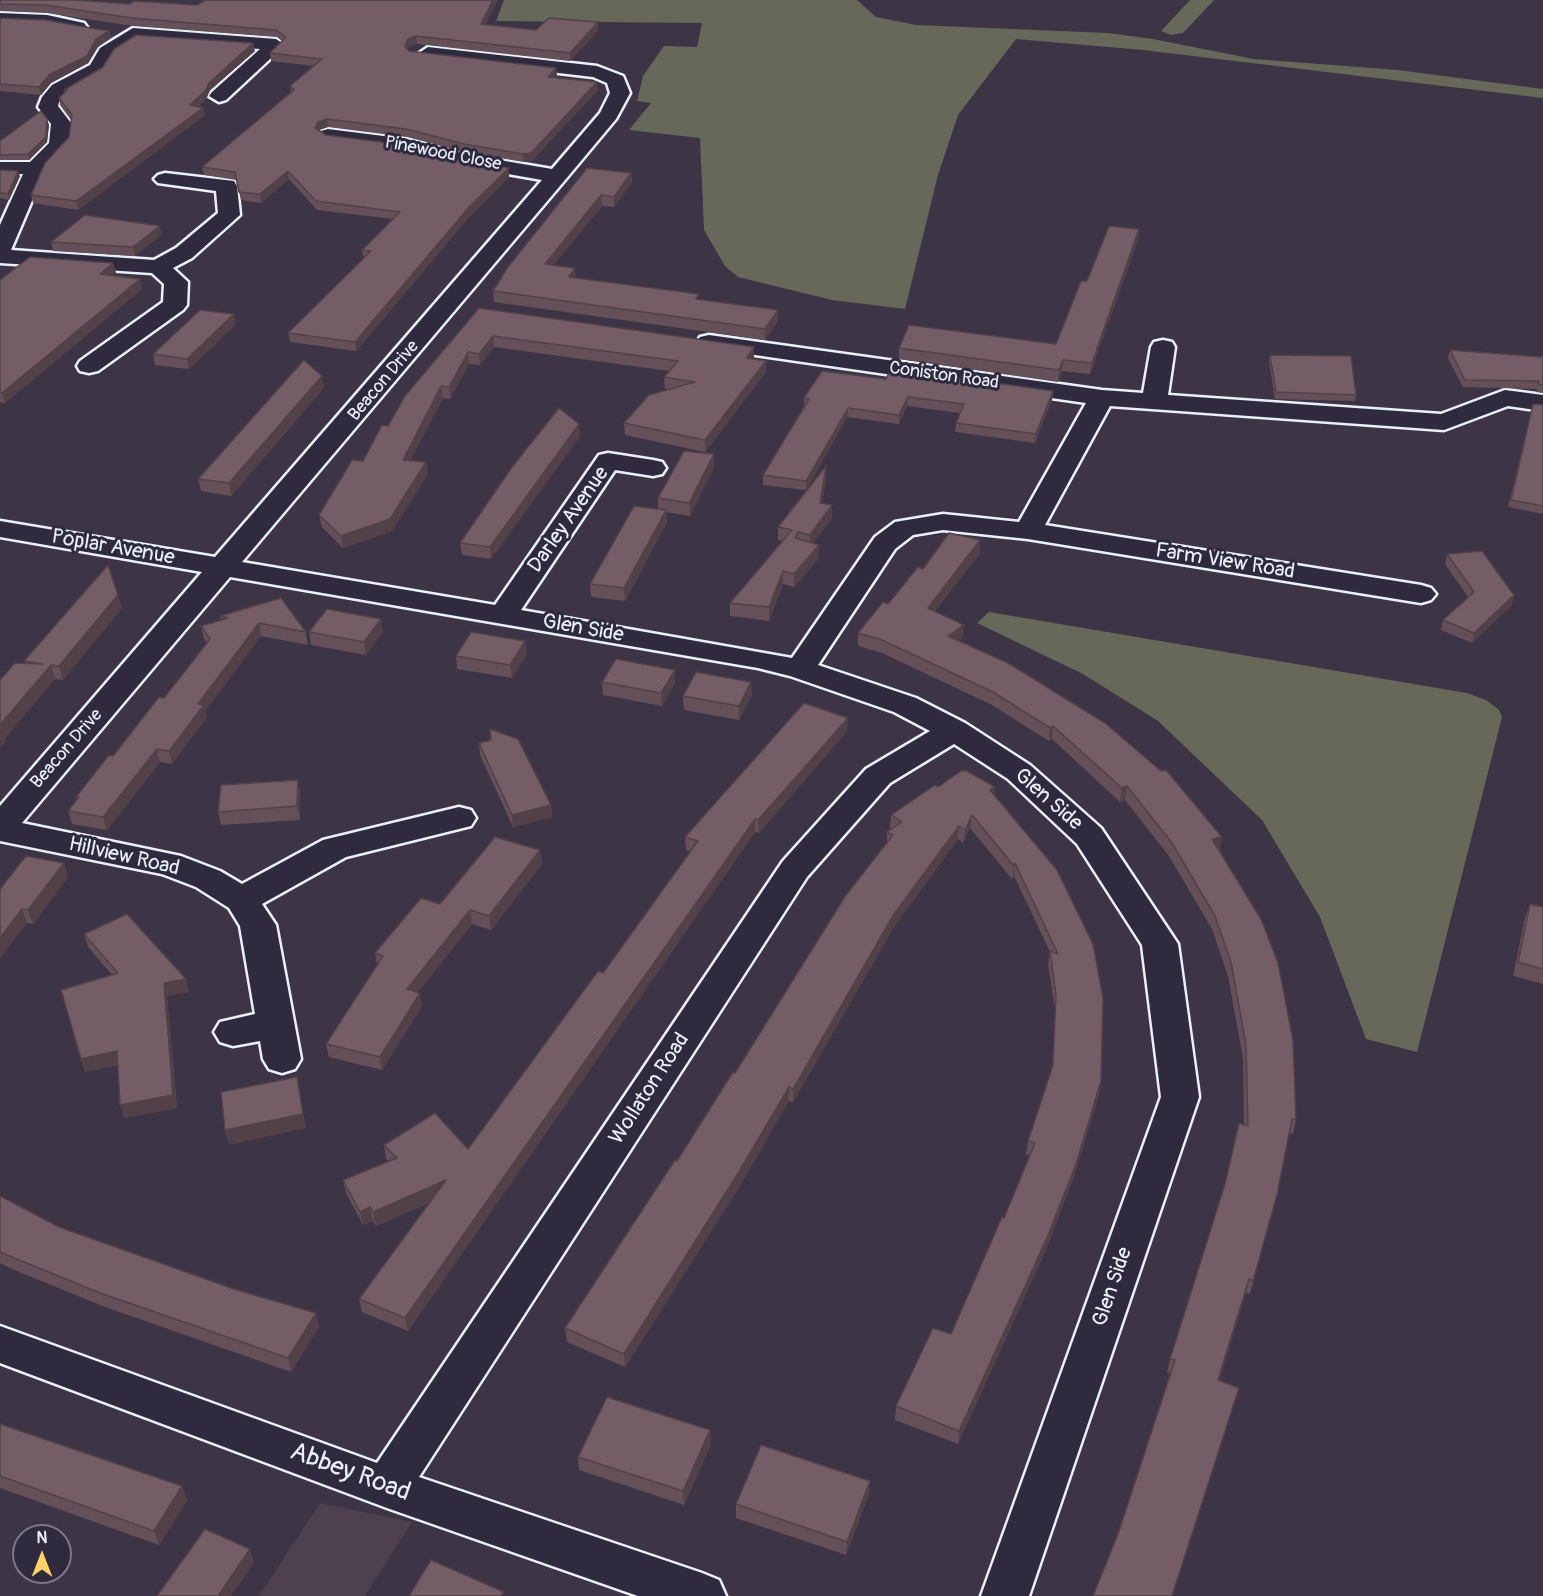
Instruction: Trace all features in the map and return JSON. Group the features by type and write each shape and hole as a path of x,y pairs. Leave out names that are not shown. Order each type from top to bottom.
{"street":[{"path":"0,18 47,21 134,34 276,45 219,96"},
{"path":"0,250 36,168 59,145 62,123 48,107 49,101 59,89 98,69 107,52 134,34"},
{"name":"Beacon Drive","path":"0,829 226,567 460,307 558,176 609,115 620,93 616,80 597,72 417,52"},
{"name":"Pinewood Close","path":"328,135 407,145 462,160 558,176"},
{"path":"0,168 36,168"},
{"path":"0,256 158,267 184,253 230,215 226,186 165,179"},
{"path":"90,366 175,305 176,282 158,267"},
{"name":"Coniston Road","path":"680,338 1102,398 1450,433 1505,398 1543,403"},
{"path":"1154,402 1163,347"},
{"path":"1028,531 1102,398"},
{"name":"Darley Avenue","path":"503,615 608,461 653,468"},
{"name":"Farm View Road","path":"800,669 879,551 905,528 943,522 1028,531 1421,594"},
{"name":"Poplar Avenue","path":"0,529 226,567"},
{"name":"Glen Side","path":"226,567 758,659 800,669 905,705 954,730 1019,772 1089,836 1161,944 1180,1097 1005,1596"},
{"name":"Wollaton Road","path":"387,1487 795,869 878,776 954,730"},
{"path":"241,900 335,848 420,840 459,818"},
{"name":"Hillview Road","path":"0,829 169,864 208,879 241,900 258,925 279,1042 233,1032"},
{"name":"Abbey Road","path":"0,1344 387,1487 702,1596"}],"shaded area":[{"path":"320,1503 412,1522 365,1596 259,1596"}],"green space":[{"path":"504,0 857,0 876,17 916,25 1108,33 1153,39 1254,59 1398,70 1543,89 1543,98 1143,50 1016,39 958,115 938,175 905,309 832,300 738,277 725,266 704,230 700,138 629,130 651,103 637,101 643,76 664,46 697,47 702,23 496,21"},
{"path":"1190,0 1214,0 1183,33 1171,35 1161,31"},
{"path":"989,612 1467,693 1486,700 1499,710 1502,717 1417,1052 1366,1039 1320,917 1262,820 1158,721 1083,674 977,623"}],"building":[{"path":"0,0 76,0 130,4 134,1 197,5 205,0 493,0 481,24 536,30 549,18 598,22 570,53 416,36 407,40 405,46 409,51 556,68 548,77 597,82 531,153 523,154 464,144 406,129 327,119 318,122 315,128 326,135 405,145 461,160 509,168 470,206 355,342 288,333 371,251 362,250 400,212 316,201 288,171 260,194 239,192 235,172 202,167 294,90 290,86 322,59 270,53 286,37 276,30 132,18 45,5 0,4"},
{"path":"0,18 45,20 109,31 96,39 87,56 49,75 39,87 0,84"},
{"path":"136,35 253,43 209,83 206,90 190,105 203,108 76,201 31,195 45,163 69,137 72,115 59,98 67,90 64,90 103,67 114,49"},
{"path":"41,111 47,119 46,137 28,154 0,155 0,141"},
{"path":"587,168 631,173 614,197 601,195 545,264 575,268 569,277 699,294 696,299 778,310 765,329 493,291 508,267"},
{"path":"0,170 18,171 8,194 0,193"},
{"path":"85,215 160,226 133,247 51,242"},
{"path":"1109,226 1139,229 1092,363 1063,360 1059,370 899,348 909,325 1056,344 1081,281 1087,281"},
{"path":"30,257 113,263 100,274 140,279 2,393 0,392 0,280"},
{"path":"479,308 754,347 747,358 766,361 705,440 624,423 649,395 695,382 664,377 678,361 493,336 479,354 468,352 449,387 441,386 403,460 426,462 390,519 341,536 319,515 352,460 363,461 382,425 388,426 405,396"},
{"path":"200,310 234,314 187,359 153,354"},
{"path":"1450,350 1543,357 1543,385 1538,384 1539,381 1465,380"},
{"path":"1270,355 1351,356 1356,395 1276,392"},
{"path":"304,360 322,376 229,483 198,479"},
{"path":"891,368 1053,391 1036,434 956,423 964,404 908,397 899,415 848,408 806,481 763,475 809,399 804,398 822,371 886,379"},
{"path":"1533,404 1543,405 1543,506 1511,500"},
{"path":"559,408 579,424 490,547 460,543 512,467"},
{"path":"684,451 714,454 689,503 658,498"},
{"path":"826,466 820,503 832,505 810,535 798,532 795,538 819,545 794,574 783,571 769,607 730,603 792,530 778,527"},
{"path":"634,506 666,510 624,588 590,584"},
{"path":"949,533 980,540 928,608 964,625 948,636 1008,663 1105,723 1161,771 1166,770 1222,837 1212,839 1261,919 1278,963 1293,1040 1296,1120 1292,1119 1277,1195 1253,1281 1249,1279 1218,1380 1239,1388 1172,1596 1093,1596 1118,1534 1175,1360 1170,1359 1225,1184 1239,1123 1248,1126 1246,1045 1231,962 1215,916 1172,843 1127,786 1122,788 1053,726 1050,728 993,692 882,640 858,633 883,602 888,604 918,567 923,569"},
{"path":"1482,551 1514,595 1474,633 1443,620 1474,592 1447,554"},
{"path":"108,565 118,595 59,666 51,665 0,725 0,680 15,663 43,664 24,661"},
{"path":"281,598 306,632 259,623 198,704 204,705 169,751 157,749 103,817 68,811 79,797 76,797 109,755 113,756 159,697 164,698 210,639 201,626 228,618 220,616"},
{"path":"327,609 381,619 364,642 309,632"},
{"path":"471,632 525,641 510,665 456,656"},
{"path":"616,659 675,670 661,693 602,682"},
{"path":"696,672 751,682 739,706 683,696"},
{"path":"804,703 848,718 758,820 755,819 405,1318 359,1299 446,1180 373,1212 370,1207 360,1212 343,1180 397,1158 384,1145 435,1113 468,1149 598,971 603,973 698,841 685,837"},
{"path":"490,729 518,739 551,805 512,815 479,743 491,740"},
{"path":"961,771 967,771 995,787 990,790 1057,870 1093,944 1103,998 1101,1081 1076,1164 1047,1238 959,1431 896,1406 933,1328 951,1334 1002,1217 1004,1218 1035,1143 1028,1141 1053,1065 1056,995 1050,951 1058,954 1015,863 1014,866 972,815 965,830 959,826 894,914 793,1089 789,1087 737,1175 624,1354 565,1328 675,1160 677,1161 733,1072 735,1073 846,895 893,835 887,832 902,822 891,815 935,785 938,787"},
{"path":"298,780 297,806 218,812 221,785"},
{"path":"495,837 540,850 489,916 470,910 407,989 420,993 380,1057 326,1044 383,956 375,953 421,898 440,904"},
{"path":"26,856 64,863 28,910 22,909 0,938 0,889"},
{"path":"1530,904 1543,907 1543,969 1518,962"},
{"path":"127,914 186,979 164,983 173,1095 120,1105 117,1051 81,1059 61,990 118,973 84,934"},
{"path":"297,1077 303,1114 225,1130 221,1092"},
{"path":"0,1196 59,1227 237,1290 316,1313 288,1358 100,1293 0,1252"},
{"path":"607,1397 710,1430 683,1491 578,1457"},
{"path":"0,1424 182,1486 154,1531 0,1476"},
{"path":"761,1445 870,1481 847,1542 736,1504"},
{"path":"205,1529 250,1549 218,1596 157,1596"},
{"path":"431,1560 504,1592 501,1596 409,1596"}]}
